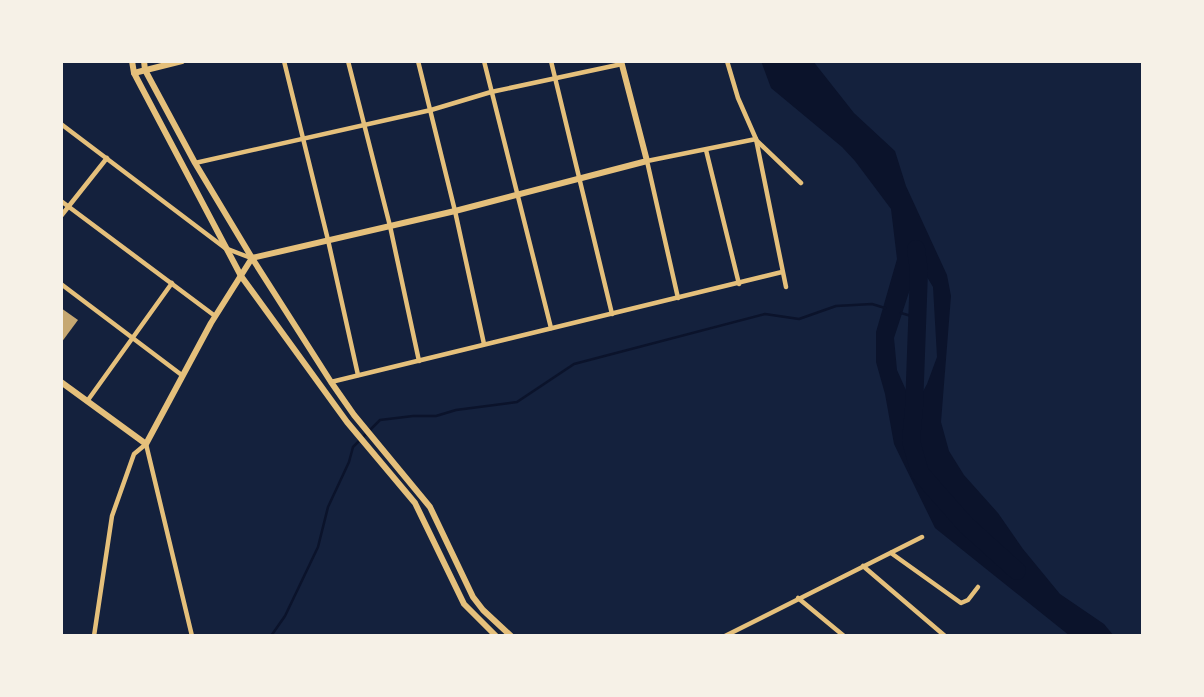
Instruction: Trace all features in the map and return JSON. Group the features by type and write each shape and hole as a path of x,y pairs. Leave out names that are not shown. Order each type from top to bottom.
{"main road":[{"path":"132,61 134,73 241,276 347,422 415,503 464,604 496,636"},
{"path":"144,61 145,70 195,163 331,382 354,415 421,494 430,507 473,597 482,610 511,636"},
{"path":"134,73 182,61"},
{"path":"61,382 146,444 215,316 252,258 455,211 647,161 621,63"}],"street":[{"path":"284,61 358,376"},
{"path":"348,61 390,226 419,361"},
{"path":"418,61 484,344"},
{"path":"484,61 551,329"},
{"path":"551,61 612,314"},
{"path":"727,61 738,98 755,139 786,287"},
{"path":"195,163 431,110 491,92 621,63"},
{"path":"61,124 225,248 252,258"},
{"path":"678,298 647,161 755,139"},
{"path":"755,139 801,183"},
{"path":"706,150 739,284"},
{"path":"61,216 107,158"},
{"path":"61,201 215,316"},
{"path":"331,382 782,272"},
{"path":"88,400 172,283"},
{"path":"61,284 183,376"},
{"path":"94,636 112,516 134,454 146,444 192,636"},
{"path":"725,636 736,634 798,598 922,537"},
{"path":"891,553 961,603 968,600 978,587"},
{"path":"863,566 945,636"},
{"path":"798,598 844,636"}],"water":[{"path":"761,61 813,61 854,113 895,151 906,186 947,275 951,296 941,422 949,451 964,475 998,513 1060,594 1104,624 1114,636 1070,636 935,528 894,444 876,362 876,332 897,259 891,209 842,147 771,88","holes":["916,271 924,272 933,287 937,357 914,408 897,370 894,338","921,473 977,525 999,556 993,557 952,519 934,498"]}],"building":[{"path":"61,308 78,320 61,343"}],"waterway":[{"path":"916,249 919,271 911,441 920,473 966,525 1017,571"},
{"path":"271,636 285,616 318,547 328,507 353,447 380,420 436,416 456,410 517,402 574,364 765,314 799,319 836,306 872,304 885,308"},
{"path":"901,313 918,318"}]}
